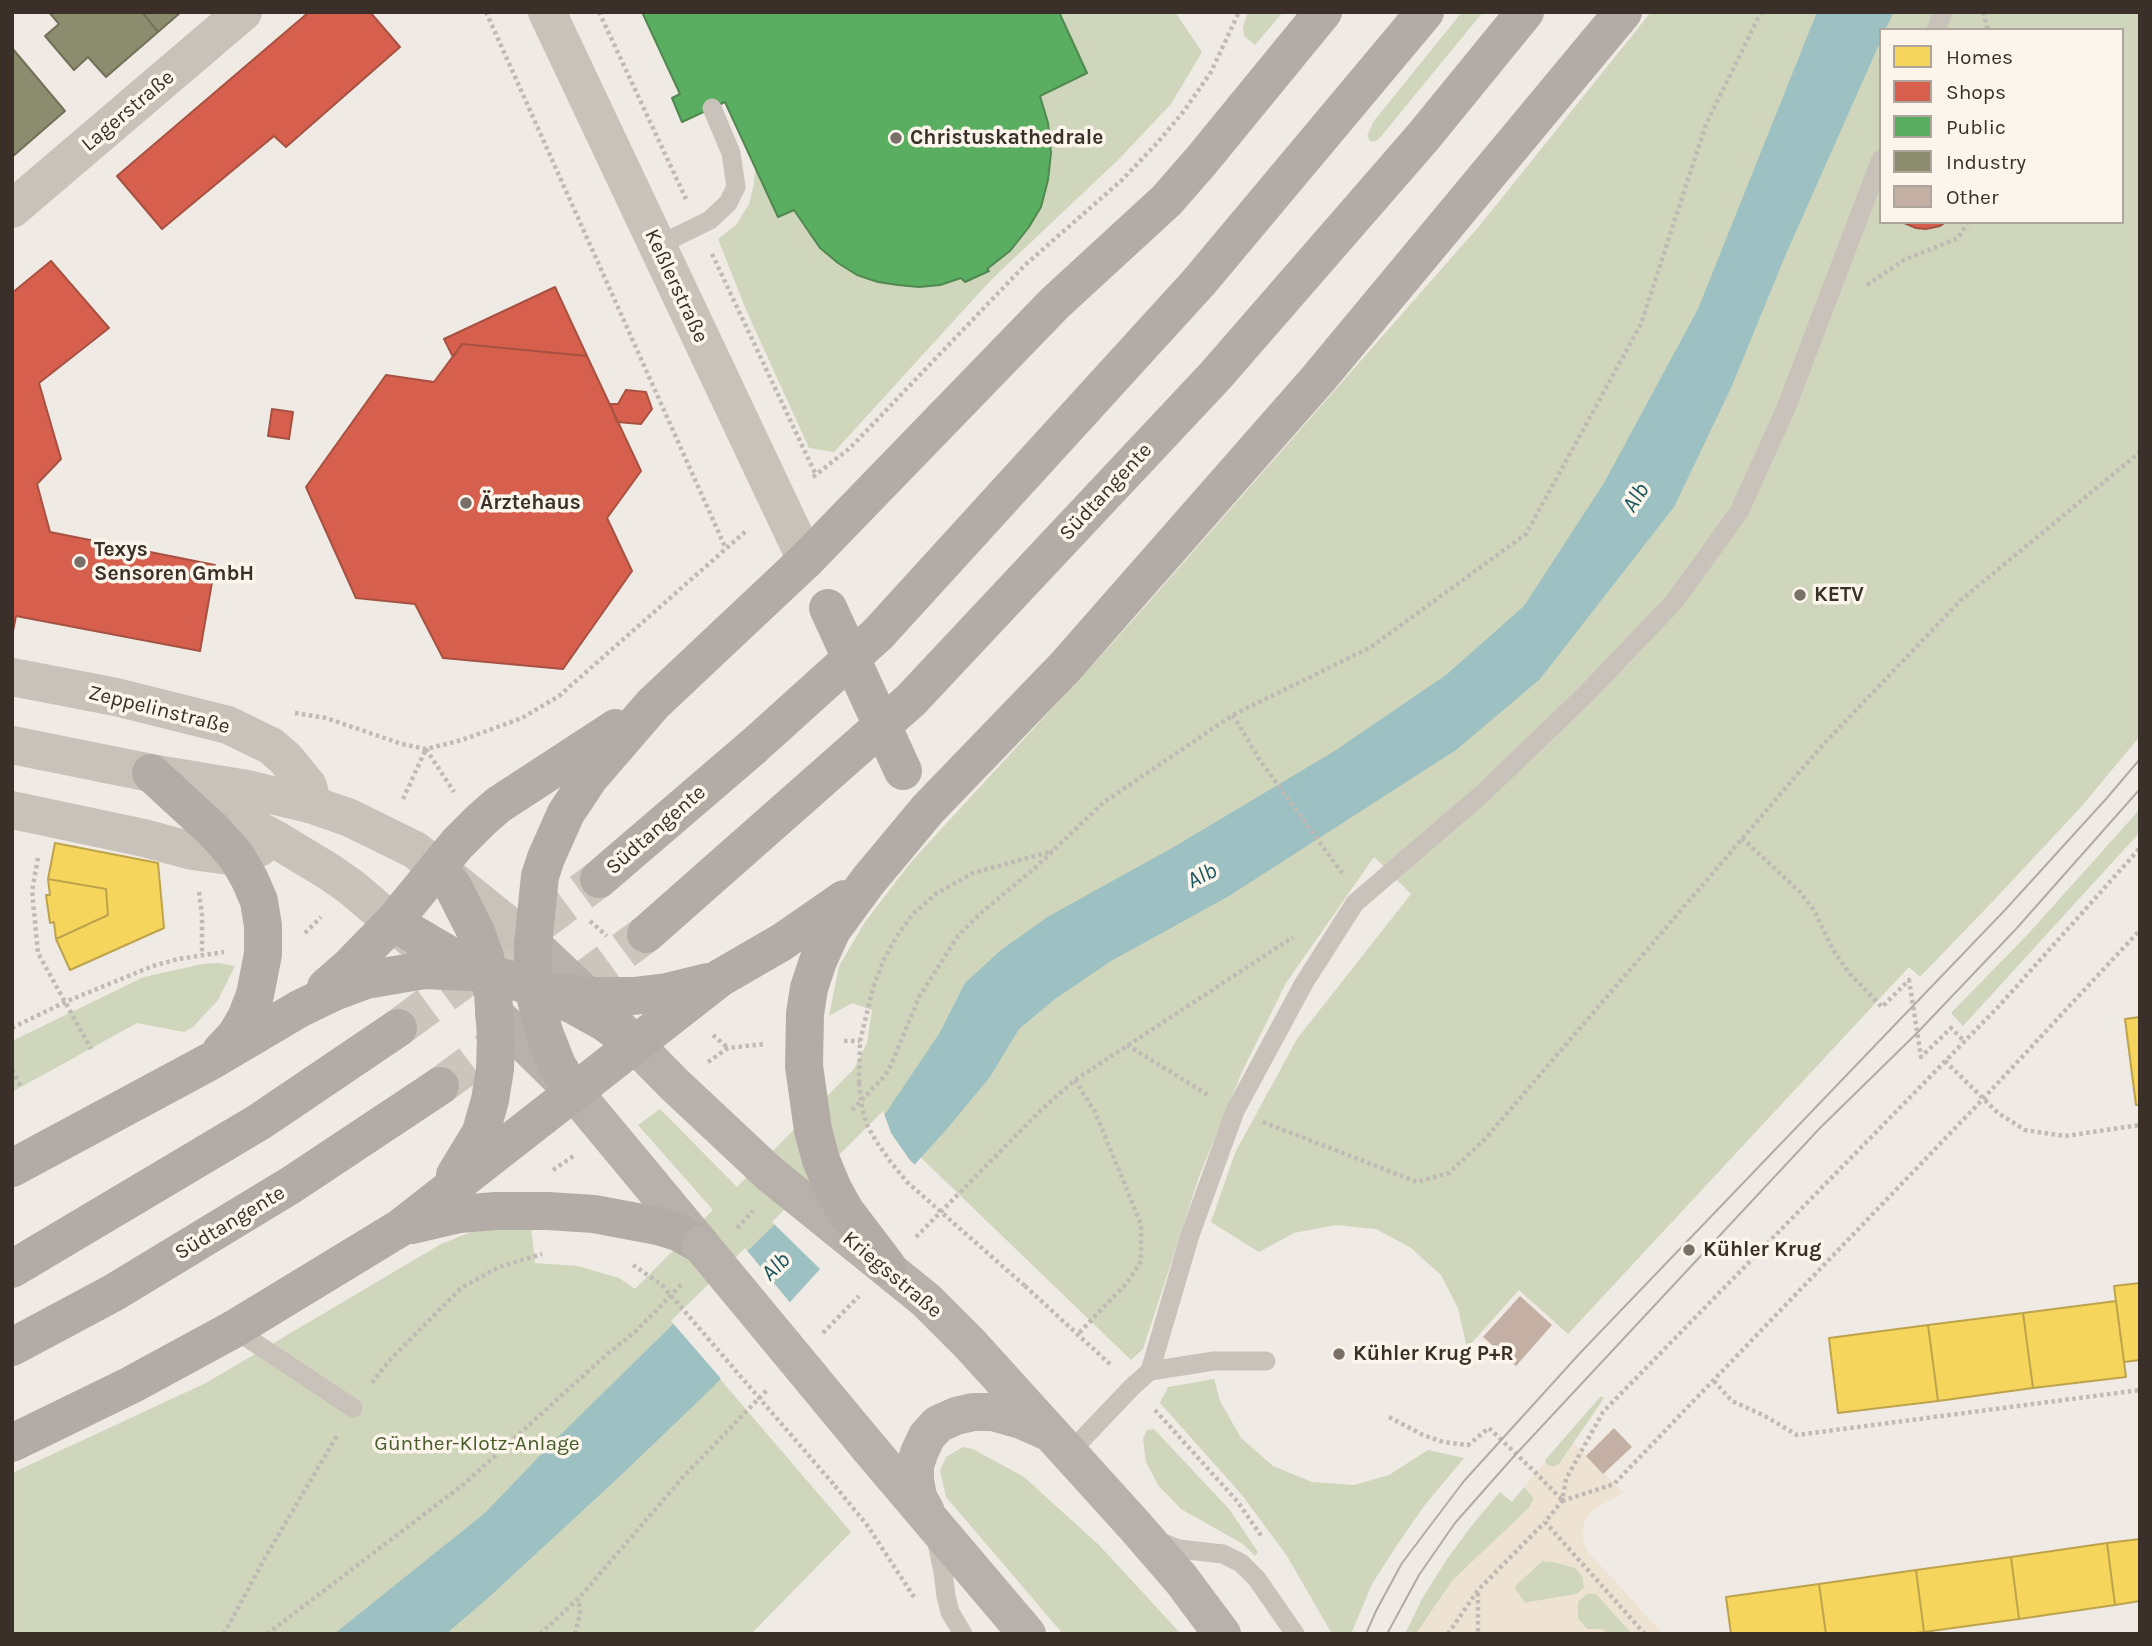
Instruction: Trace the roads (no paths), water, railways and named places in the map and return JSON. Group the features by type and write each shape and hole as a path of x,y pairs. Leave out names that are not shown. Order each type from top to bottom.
{"highway":[{"path":"574,1092 556,1065 550,1050 534,988 533,945 540,876 552,841 566,813 590,777 653,704 806,560 1055,303 1167,200 1323,12"},
{"name":"Südtangente","path":"599,879 754,746 878,634 1199,282 1425,12"},
{"name":"Südtangente","path":"646,934 911,700 1216,375 1414,147 1525,12"},
{"path":"876,1277 854,1224 833,1189 821,1160 813,1130 804,1066 805,1014 809,988 832,929 928,809 1065,667 1318,379 1623,12"},
{"path":"806,560 903,771 928,809"},
{"path":"299,1009 349,967 393,922 457,844 498,805 653,704"},
{"path":"151,774 207,825 237,857 259,901 263,926 262,954 255,995 236,1035 211,1061"},
{"path":"430,1205 456,1175 481,1132 490,1101 496,1037 489,974 476,932 452,885 438,867"},
{"path":"12,1443 131,1385 234,1329 400,1228 720,978 827,913 868,881"},
{"path":"393,922 461,962 534,988 604,1022 635,1045"},
{"path":"12,1168 334,992 366,980 398,973 448,970 489,974"},
{"path":"534,988 610,998 667,992 720,978"},
{"path":"12,1269 259,1122 398,1028"},
{"name":"Südtangente","path":"12,1347 113,1293 291,1185 440,1086"},
{"path":"400,1228 459,1214 548,1211 594,1214 638,1222 680,1233 701,1245"}],"main road":[{"name":"Kriegsstraße","path":"533,945 770,1174 806,1205 876,1277 926,1300 970,1344 1135,1526 1181,1579 1222,1634"},
{"path":"494,1013 574,1092 1027,1634"},
{"path":"929,1517 918,1497 915,1466 927,1436 939,1424 973,1412 993,1412 1021,1420 1061,1443"}],"street":[{"name":"Lagerstraße","path":"12,209 243,12"},
{"name":"Keßlerstraße","path":"547,12 806,560"},
{"name":"Zeppelinstraße","path":"12,677 202,718 251,735 271,747 299,773 308,786 313,805"},
{"path":"12,745 151,774 247,789 313,805 350,818 415,850 533,945"},
{"path":"151,774 275,839 328,871 393,922 494,1013"},
{"path":"29,813 192,851 237,857 275,839"}],"lane":[{"path":"657,246 710,220 728,203 736,187 731,153 712,108"},
{"path":"1061,1443 1150,1371 1190,1235 1235,1111 1304,983 1355,903 1483,793 1585,695 1674,603 1739,512 1786,408 1879,164"},
{"path":"234,1329 353,1408"},
{"path":"1150,1371 1214,1361 1265,1361"},
{"path":"929,1517 940,1552 948,1604 963,1634"},
{"path":"1135,1526 1156,1540 1179,1549 1223,1555 1241,1563 1258,1579 1294,1634"}],"water":[{"name":"Alb","path":"1817,12 1894,12 1886,28 1879,28 1879,45 1786,254 1731,388 1674,507 1540,679 1456,750 1229,896 1111,961 1055,999 1019,1029 990,1077 946,1130 713,1387 617,1479 446,1634 334,1634 485,1513 551,1444 881,1120 939,1034 965,983 1001,950 1049,916 1172,848 1333,752 1446,675 1524,606 1604,483 1698,309"}],"tunnel":[{"path":"398,1028 599,879"},
{"path":"440,1086 646,934"}],"tram line":[{"path":"1366,1634 1402,1563 1464,1481 1581,1352 2005,910 2140,759"},
{"path":"1387,1634 1419,1575 1455,1523 1516,1454 1820,1128 1917,1033 2016,929 2140,789"}],"place":[{"name":"Christuskathedrale","path":"896,138"},
{"name":"Ärztehaus","path":"466,503"},
{"name":"Texys Sensoren GmbH","path":"80,562"},
{"name":"KETV","path":"1800,595"},
{"name":"Kühler Krug","path":"1689,1250"},
{"name":"Kühler Krug P+R","path":"1339,1354"}],"park label":[{"name":"Günther-Klotz-Anlage","path":"477,1444"}]}
